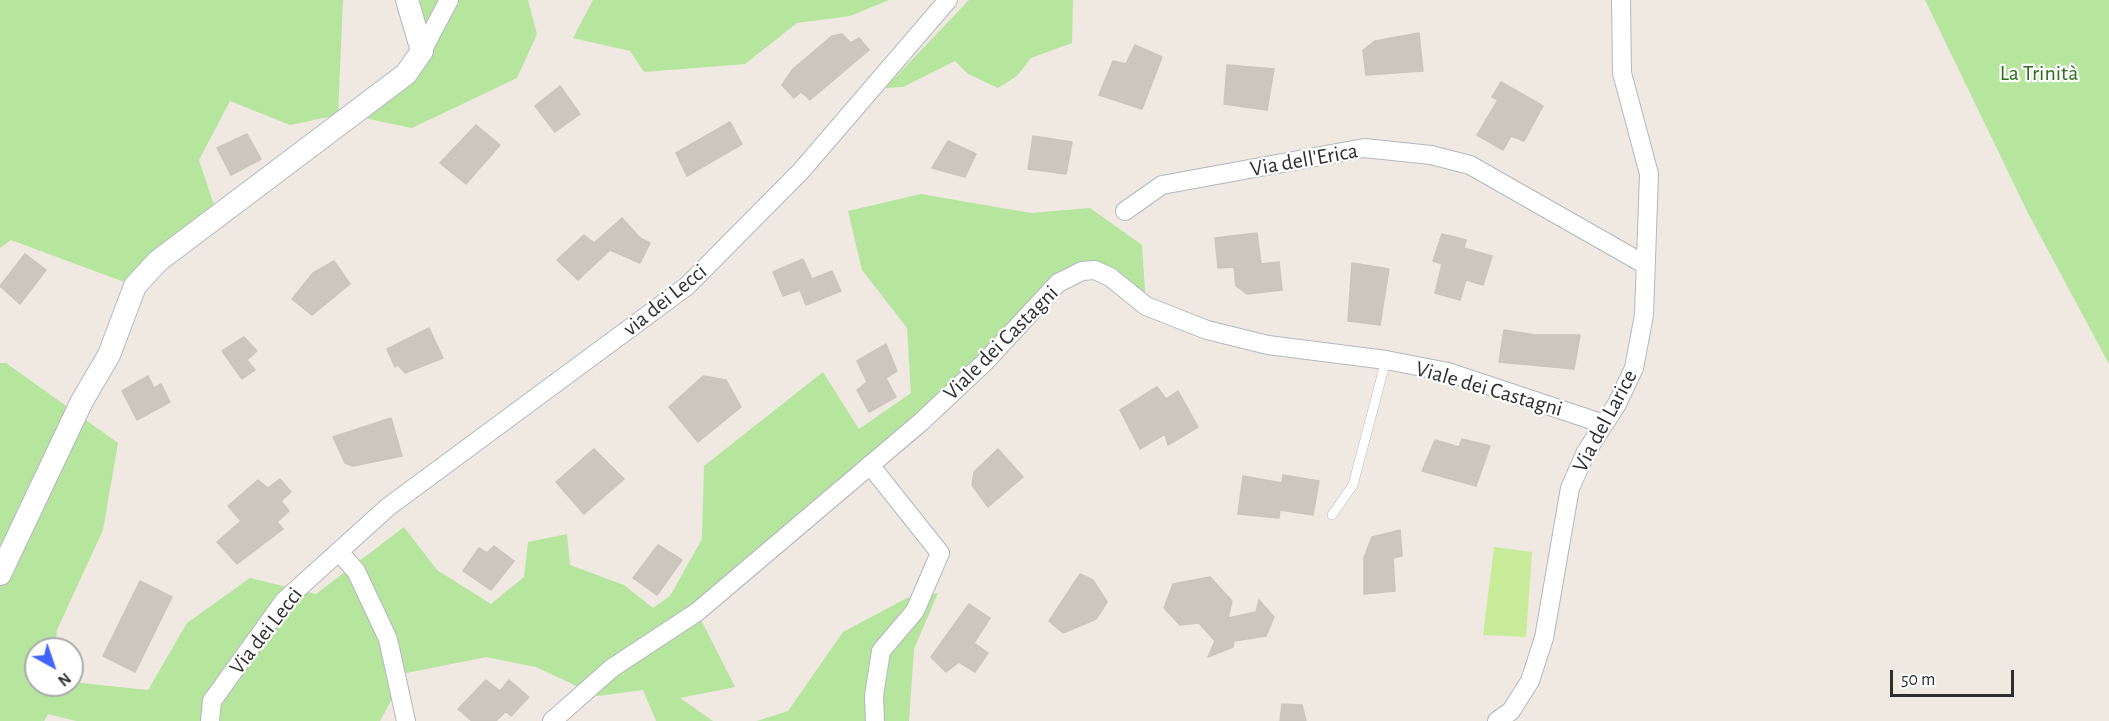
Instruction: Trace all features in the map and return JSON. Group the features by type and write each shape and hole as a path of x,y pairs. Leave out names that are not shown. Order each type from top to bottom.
{"street":[{"path":"407,0 422,51"},
{"path":"0,574 82,401 109,355 135,286 158,261 406,74 422,51 449,0"},
{"name":"via dei Lecci","path":"339,552 388,507 687,286 801,171 948,0"},
{"name":"Via del Larice","path":"1497,721 1511,711 1530,681 1544,638 1570,488 1586,452 1635,368 1644,315 1644,264 1649,174 1622,73 1621,0"},
{"name":"Via dell'Erica","path":"1125,211 1162,186 1364,148 1431,155 1470,165 1644,264"},
{"name":"Viale dei Castagni","path":"552,721 612,668 697,612 870,465 985,362 1058,283 1082,271 1095,270 1110,277 1146,306 1207,330 1268,345 1386,360 1448,372 1604,424"},
{"path":"870,465 940,553 915,611 881,651 874,696 875,721"},
{"path":"339,552 356,572 388,639 406,721"},
{"name":"Via dei Lecci","path":"210,721 212,701 284,601 339,552"}],"lane":[{"path":"1332,515 1353,485 1386,360"}],"green space":[{"path":"0,0 343,0 338,115 290,125 230,101 199,160 218,217 135,286 11,240 0,248"},
{"path":"407,0 528,0 537,34 517,78 412,128 350,115 426,43"},
{"path":"593,0 889,0 850,16 797,23 745,64 644,72 630,51 573,38"},
{"path":"969,0 1073,0 1072,43 1031,58 1017,76 998,88 968,74 955,61 903,87 885,88"},
{"name":"La Trinità","path":"1925,0 2109,0 2109,364 2028,213"},
{"path":"921,194 1031,213 1090,208 1142,245 1146,306 1082,271 985,362 697,612 735,687 680,698 713,721 656,721 643,690 598,696 536,667 486,657 406,673 380,721 76,721 48,714 44,721 0,721 0,363 6,363 118,443 103,530 57,630 56,637 24,637 24,697 84,697 84,683 148,690 187,623 250,578 316,594 404,527 437,570 491,604 524,577 528,542 567,534 570,565 624,585 653,608 670,596 702,539 704,466 823,372 859,429 911,393 907,328 862,270 848,211"},
{"path":"1494,547 1532,552 1526,637 1483,635"},
{"path":"938,593 914,649 909,721 757,721 788,711 843,632 907,598"}],"building":[{"path":"1419,33 1423,71 1366,75 1363,50 1375,41"},
{"path":"842,34 851,43 859,38 869,50 810,100 801,92 794,98 782,85 793,69 832,36"},
{"path":"1135,45 1162,57 1142,109 1099,95 1113,61 1126,64"},
{"path":"1227,65 1274,69 1267,110 1224,104"},
{"path":"1501,82 1543,106 1524,141 1511,136 1503,150 1477,135 1498,100 1492,97"},
{"path":"560,86 580,114 555,132 535,106"},
{"path":"730,122 742,144 687,176 676,153"},
{"path":"476,125 500,145 466,184 440,163"},
{"path":"247,134 261,159 231,175 217,148"},
{"path":"1033,136 1072,142 1066,174 1028,169"},
{"path":"948,141 976,154 965,177 932,168"},
{"path":"622,218 640,238 650,243 640,263 610,250 578,280 557,260 584,235 594,243"},
{"path":"1257,233 1261,264 1279,262 1282,290 1247,294 1236,286 1234,267 1218,268 1215,238"},
{"path":"1442,234 1466,240 1464,248 1492,256 1483,285 1466,280 1460,300 1435,293 1442,264 1433,261"},
{"path":"25,254 46,270 20,304 0,286"},
{"path":"803,259 812,279 832,271 841,291 806,305 800,290 783,296 773,272"},
{"path":"334,261 350,284 312,315 292,299 313,273"},
{"path":"1352,263 1389,269 1380,325 1348,321"},
{"path":"429,328 443,358 405,373 398,365 395,367 387,349"},
{"path":"1504,330 1535,335 1580,335 1574,369 1499,362"},
{"path":"244,337 257,351 247,360 255,370 242,379 222,351"},
{"path":"886,344 897,371 886,378 896,397 869,412 857,390 867,382 857,361"},
{"path":"148,376 154,388 161,384 170,402 137,420 122,391"},
{"path":"703,376 726,380 741,407 698,442 669,407"},
{"path":"1157,387 1166,399 1178,391 1198,427 1168,445 1165,434 1140,449 1120,410"},
{"path":"391,418 402,456 353,466 345,463 333,437"},
{"path":"1462,439 1490,446 1476,486 1422,471 1435,440 1459,447"},
{"path":"594,449 624,479 584,514 556,482"},
{"path":"998,449 1023,477 988,507 972,485 974,472"},
{"path":"1283,475 1319,481 1313,515 1280,510 1279,518 1238,514 1243,476 1282,483"},
{"path":"280,479 291,492 281,501 289,511 277,522 283,529 237,564 217,542 241,521 228,506 258,480 268,488"},
{"path":"1400,530 1402,556 1393,558 1395,591 1364,594 1364,558 1372,537"},
{"path":"658,545 682,560 657,595 633,578"},
{"path":"494,546 514,561 491,590 463,571 479,548 487,553"},
{"path":"1080,574 1093,580 1107,602 1096,619 1063,633 1049,621"},
{"path":"1210,577 1232,601 1228,618 1256,612 1259,600 1274,617 1266,636 1234,641 1233,647 1208,657 1215,641 1199,623 1180,625 1164,608 1173,584"},
{"path":"140,581 172,597 135,672 103,656"},
{"path":"969,604 990,618 974,643 988,653 975,672 959,662 946,672 931,657"},
{"path":"486,680 500,691 509,680 529,697 511,716 506,711 496,721 472,721 458,709"},
{"path":"1282,704 1302,705 1306,721 1280,721"}]}
